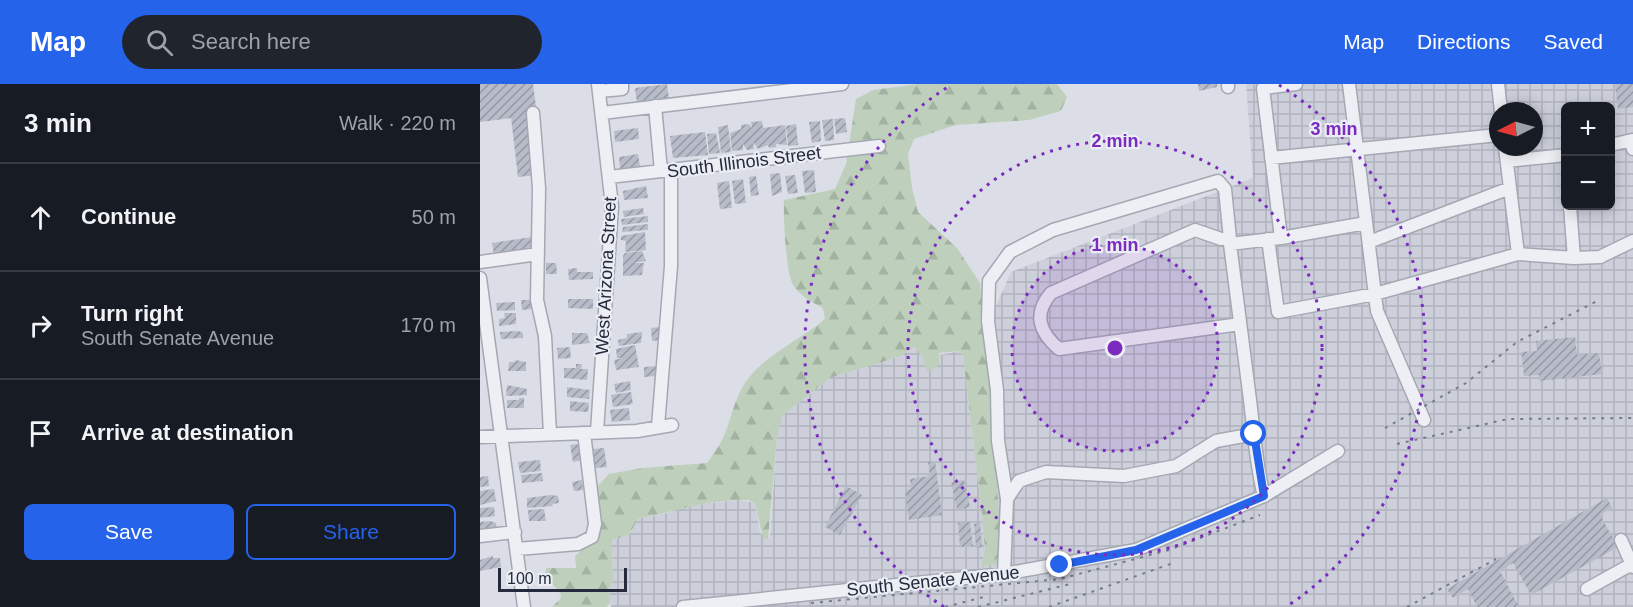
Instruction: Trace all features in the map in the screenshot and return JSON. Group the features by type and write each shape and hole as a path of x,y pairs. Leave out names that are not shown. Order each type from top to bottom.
{"street":[{"path":"599,87 622,89 622,84"},
{"path":"602,113 842,84"},
{"path":"1296,84 1263,88 1271,158 1278,312 1375,294 1518,254 1574,258 1600,256 1633,241"},
{"path":"1349,84 1377,311 1424,420"},
{"path":"1498,84 1500,102"},
{"name":"West Arizona Street","path":"597,432 612,207 599,87"},
{"path":"655,106 666,171 671,266 658,426"},
{"path":"533,113 538,155 537,300 545,336 550,434"},
{"path":"1271,158 1489,136"},
{"path":"1615,144 1632,140 1633,149"},
{"name":"South Illinois Street","path":"609,177 879,146"},
{"path":"1506,156 1518,254"},
{"path":"1507,161 1561,156"},
{"path":"1004,574 1007,499 998,441 997,390 988,321 989,281 1010,252 1053,230 1218,181 1224,189 1254,434 1264,496"},
{"path":"1369,242 1510,188"},
{"path":"1570,210 1574,258"},
{"path":"1240,324 1059,349 1047,339 1040,318 1041,305 1051,293 1195,230 1230,242 1274,239 1366,223"},
{"path":"480,262 538,254"},
{"path":"480,278 524,607"},
{"path":"480,437 643,430 672,425"},
{"path":"517,549 578,544 592,537 595,524 584,433"},
{"path":"1007,499 1019,481 1046,472 1124,476 1176,466 1216,441 1254,434"},
{"name":"South Senate Avenue","path":"683,607 1004,574 1136,550 1264,496 1338,451"},
{"path":"480,536 515,532"},
{"path":"1587,589 1632,566 1621,540"}],"shaded area":[{"path":"1246,84 1633,84 1633,607 611,607 609,590 613,581 612,540 629,535 638,519 667,513 688,505 740,500 755,503 760,533 770,538 777,438 782,416 830,378 898,357 916,347 923,358 960,351 963,357 982,514 985,551 981,567 1001,554 984,333 1011,272 1253,178"}],"green space":[{"path":"919,84 1057,84 1067,97 1061,111 1029,120 956,125 914,139 908,154 912,188 918,212 957,248 980,283 992,404 1001,554 999,564 981,567 985,551 982,514 963,357 960,351 939,353 939,365 927,372 923,358 915,347 898,357 830,378 782,416 777,438 768,539 763,539 755,503 748,500 706,503 638,519 629,535 612,540 613,581 609,590 610,603 607,607 552,607 561,598 558,589 546,580 546,568 576,568 575,556 591,542 593,491 609,474 642,468 707,463 722,440 741,390 753,373 772,356 825,319 823,308 799,292 793,285 788,269 784,200 835,189 846,164 856,99 873,90"}],"building":[{"path":"480,84 533,84 536,107 530,108 538,175 518,177 511,118 480,122"},
{"path":"667,84 669,99 637,103 635,88"},
{"path":"1198,84 1217,84 1217,87 1199,91"},
{"path":"1615,84 1633,84 1633,107 1618,109"},
{"path":"845,118 847,132 836,134 834,119"},
{"path":"833,119 834,140 825,141 822,120"},
{"path":"762,121 763,128 785,125 787,145 776,144 776,147 769,148 768,145 758,149 753,142 754,149 747,150 743,144 743,150 732,151 730,133 741,129 741,125 749,124 752,128 751,122"},
{"path":"820,121 821,141 812,143 809,122"},
{"path":"796,124 798,145 788,146 786,126"},
{"path":"728,125 731,152 721,153 718,127"},
{"path":"638,128 639,139 615,142 614,131"},
{"path":"705,132 708,155 673,158 670,136"},
{"path":"716,133 720,153 709,154 707,134"},
{"path":"638,154 640,166 620,169 619,157"},
{"path":"814,170 816,192 805,193 802,171"},
{"path":"780,173 782,192 772,196 770,174"},
{"path":"795,175 798,193 788,194 785,176"},
{"path":"756,176 759,195 751,196 749,177"},
{"path":"743,179 746,203 735,204 732,181"},
{"path":"729,181 732,208 720,209 717,183"},
{"path":"646,186 648,198 624,200 623,191"},
{"path":"643,208 644,214 624,217 623,211"},
{"path":"648,216 648,222 622,225 621,219"},
{"path":"648,224 648,230 622,232 623,227"},
{"path":"645,232 646,250 625,252 626,241 621,240 621,236"},
{"path":"532,237 534,249 494,255 492,243"},
{"path":"642,251 646,261 633,263 644,263 642,275 623,276 625,253"},
{"path":"546,263 556,263 557,274 546,274"},
{"path":"577,268 577,272 593,272 593,279 569,280 568,269"},
{"path":"568,299 593,299 593,309 568,308"},
{"path":"521,300 531,300 531,309 522,310"},
{"path":"515,302 515,310 497,311 496,303"},
{"path":"504,313 516,313 516,324 499,326 499,319 505,318"},
{"path":"659,327 661,340 652,341 651,328"},
{"path":"519,331 523,333 523,338 501,339 500,332"},
{"path":"642,332 641,343 619,346 618,340 627,338 627,334"},
{"path":"572,333 587,333 590,343 572,345"},
{"path":"1575,337 1577,355 1599,353 1602,374 1539,381 1539,375 1524,376 1521,352 1537,351 1536,341"},
{"path":"635,345 639,367 616,370 614,360 623,358 617,358 616,349"},
{"path":"570,347 571,358 558,359 557,348"},
{"path":"515,360 526,362 526,371 508,371 509,362 515,362"},
{"path":"576,364 582,364 581,369 588,369 587,380 564,378 564,368 576,368"},
{"path":"656,366 656,376 644,377 644,367"},
{"path":"630,381 631,390 616,393 614,384"},
{"path":"507,385 527,389 527,395 506,396"},
{"path":"567,387 590,390 589,399 567,397"},
{"path":"631,392 633,404 613,407 611,395"},
{"path":"519,398 524,398 524,408 507,408 507,400 519,400"},
{"path":"570,401 589,403 588,412 570,411"},
{"path":"629,408 630,420 612,422 610,410"},
{"path":"577,444 581,448 582,460 573,462 570,445"},
{"path":"604,448 607,467 595,468 593,449"},
{"path":"540,460 541,471 520,473 518,462"},
{"path":"935,461 942,515 909,520 905,490 911,489 910,479 930,476 928,462"},
{"path":"542,473 543,481 522,483 521,475"},
{"path":"488,476 489,486 480,487 480,477"},
{"path":"582,480 583,490 574,491 572,482"},
{"path":"964,480 970,507 957,510 951,482"},
{"path":"846,486 862,495 840,535 825,527"},
{"path":"494,489 496,501 480,505 480,491"},
{"path":"558,496 559,503 552,504 553,506 527,508 527,498"},
{"path":"1607,498 1612,508 1600,515 1618,547 1531,595 1513,563 1500,571 1519,607 1477,607 1468,589 1453,598 1447,589"},
{"path":"494,507 495,516 480,518 480,508"},
{"path":"544,509 546,521 529,521 528,510"},
{"path":"480,522 496,523 497,532 480,534"},
{"path":"970,522 973,546 960,547 958,523"},
{"path":"980,523 982,547 976,548 974,524"},
{"path":"493,556 493,558 500,558 501,567 480,571 480,560"}],"railway":[{"path":"1385,428 1466,383 1517,342 1599,300"},
{"path":"1397,444 1508,419 1633,418"},
{"path":"811,603 1060,579 1169,550 1260,515"},
{"path":"1407,607 1496,559"},
{"path":"1049,607 1173,563"},
{"path":"978,607 1070,584"},
{"path":"945,607 988,596"}],"route":[{"path":"1060,565 1136,550 1264,496 1258,471 1254,434"}]}
